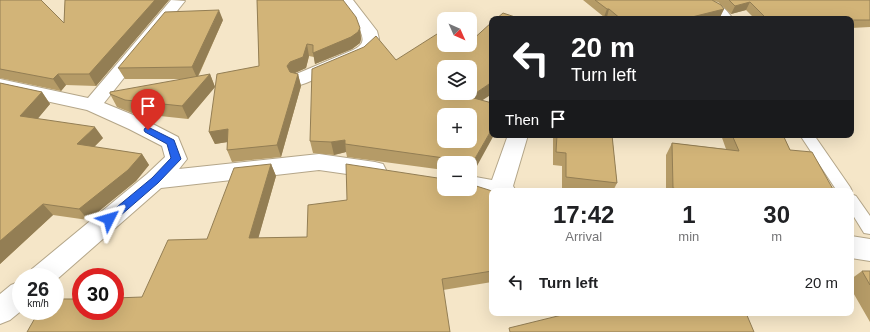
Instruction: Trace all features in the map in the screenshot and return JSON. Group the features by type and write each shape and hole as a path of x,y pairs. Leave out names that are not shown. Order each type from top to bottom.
{"street":[{"path":"300,79 359,54 369,46 371,39 369,31 345,0"},
{"path":"92,105 178,1"},
{"path":"0,85 92,105 136,124 171,142 176,159 155,180 52,268"},
{"path":"503,188 517,138"},
{"path":"155,180 319,162 397,174"},
{"path":"477,187 489,189"},
{"path":"854,247 870,250"},
{"path":"0,311 12,301"}],"lane":[{"path":"701,0 722,10 726,16"},
{"path":"809,138 843,188"},
{"path":"854,204 870,228"}],"building":[{"path":"0,0 41,0 64,23 65,0 155,0 89,74 58,74 53,79 0,69"},
{"path":"257,0 343,0 356,17 360,28 358,32 351,37 313,53 313,45 307,44 303,57 290,62 287,66 290,72 298,74 277,145 227,150 228,129 209,132 217,74 259,66"},
{"path":"595,0 712,0 721,5 724,9 696,16 617,16"},
{"path":"729,0 870,0 870,20 854,20 854,16 764,16 750,2 735,6"},
{"path":"219,10 192,67 118,68 165,12"},
{"path":"503,13 512,16 500,16"},
{"path":"489,25 489,84 477,92 477,60 437,60 437,100 477,99 489,102 489,134 476,156 437,157 345,144 345,140 331,142 310,141 312,69 364,47 376,36 396,60 437,34 437,52 477,52 477,36"},
{"path":"210,74 182,106 125,100 110,94 110,92"},
{"path":"0,83 42,92 20,116 95,127 77,144 142,154 128,170 79,209 43,204 0,241"},
{"path":"557,138 612,138 617,183 566,177 566,153 556,152"},
{"path":"733,138 784,138 790,150 812,152 832,188 673,188 672,143 739,151"},
{"path":"271,164 249,238 307,237 308,205 347,200 346,164 437,178 437,196 477,196 477,186 489,190 489,271 442,279 450,332 27,332 34,320 64,320 64,299 72,299 72,320 124,320 124,298 142,297 168,240 207,239 234,168"},
{"path":"862,271 870,271 870,285"},
{"path":"558,316 747,316 754,332 510,332 509,328"}],"route":[{"path":"109,219 155,180 176,159 171,142 148,130"}]}
